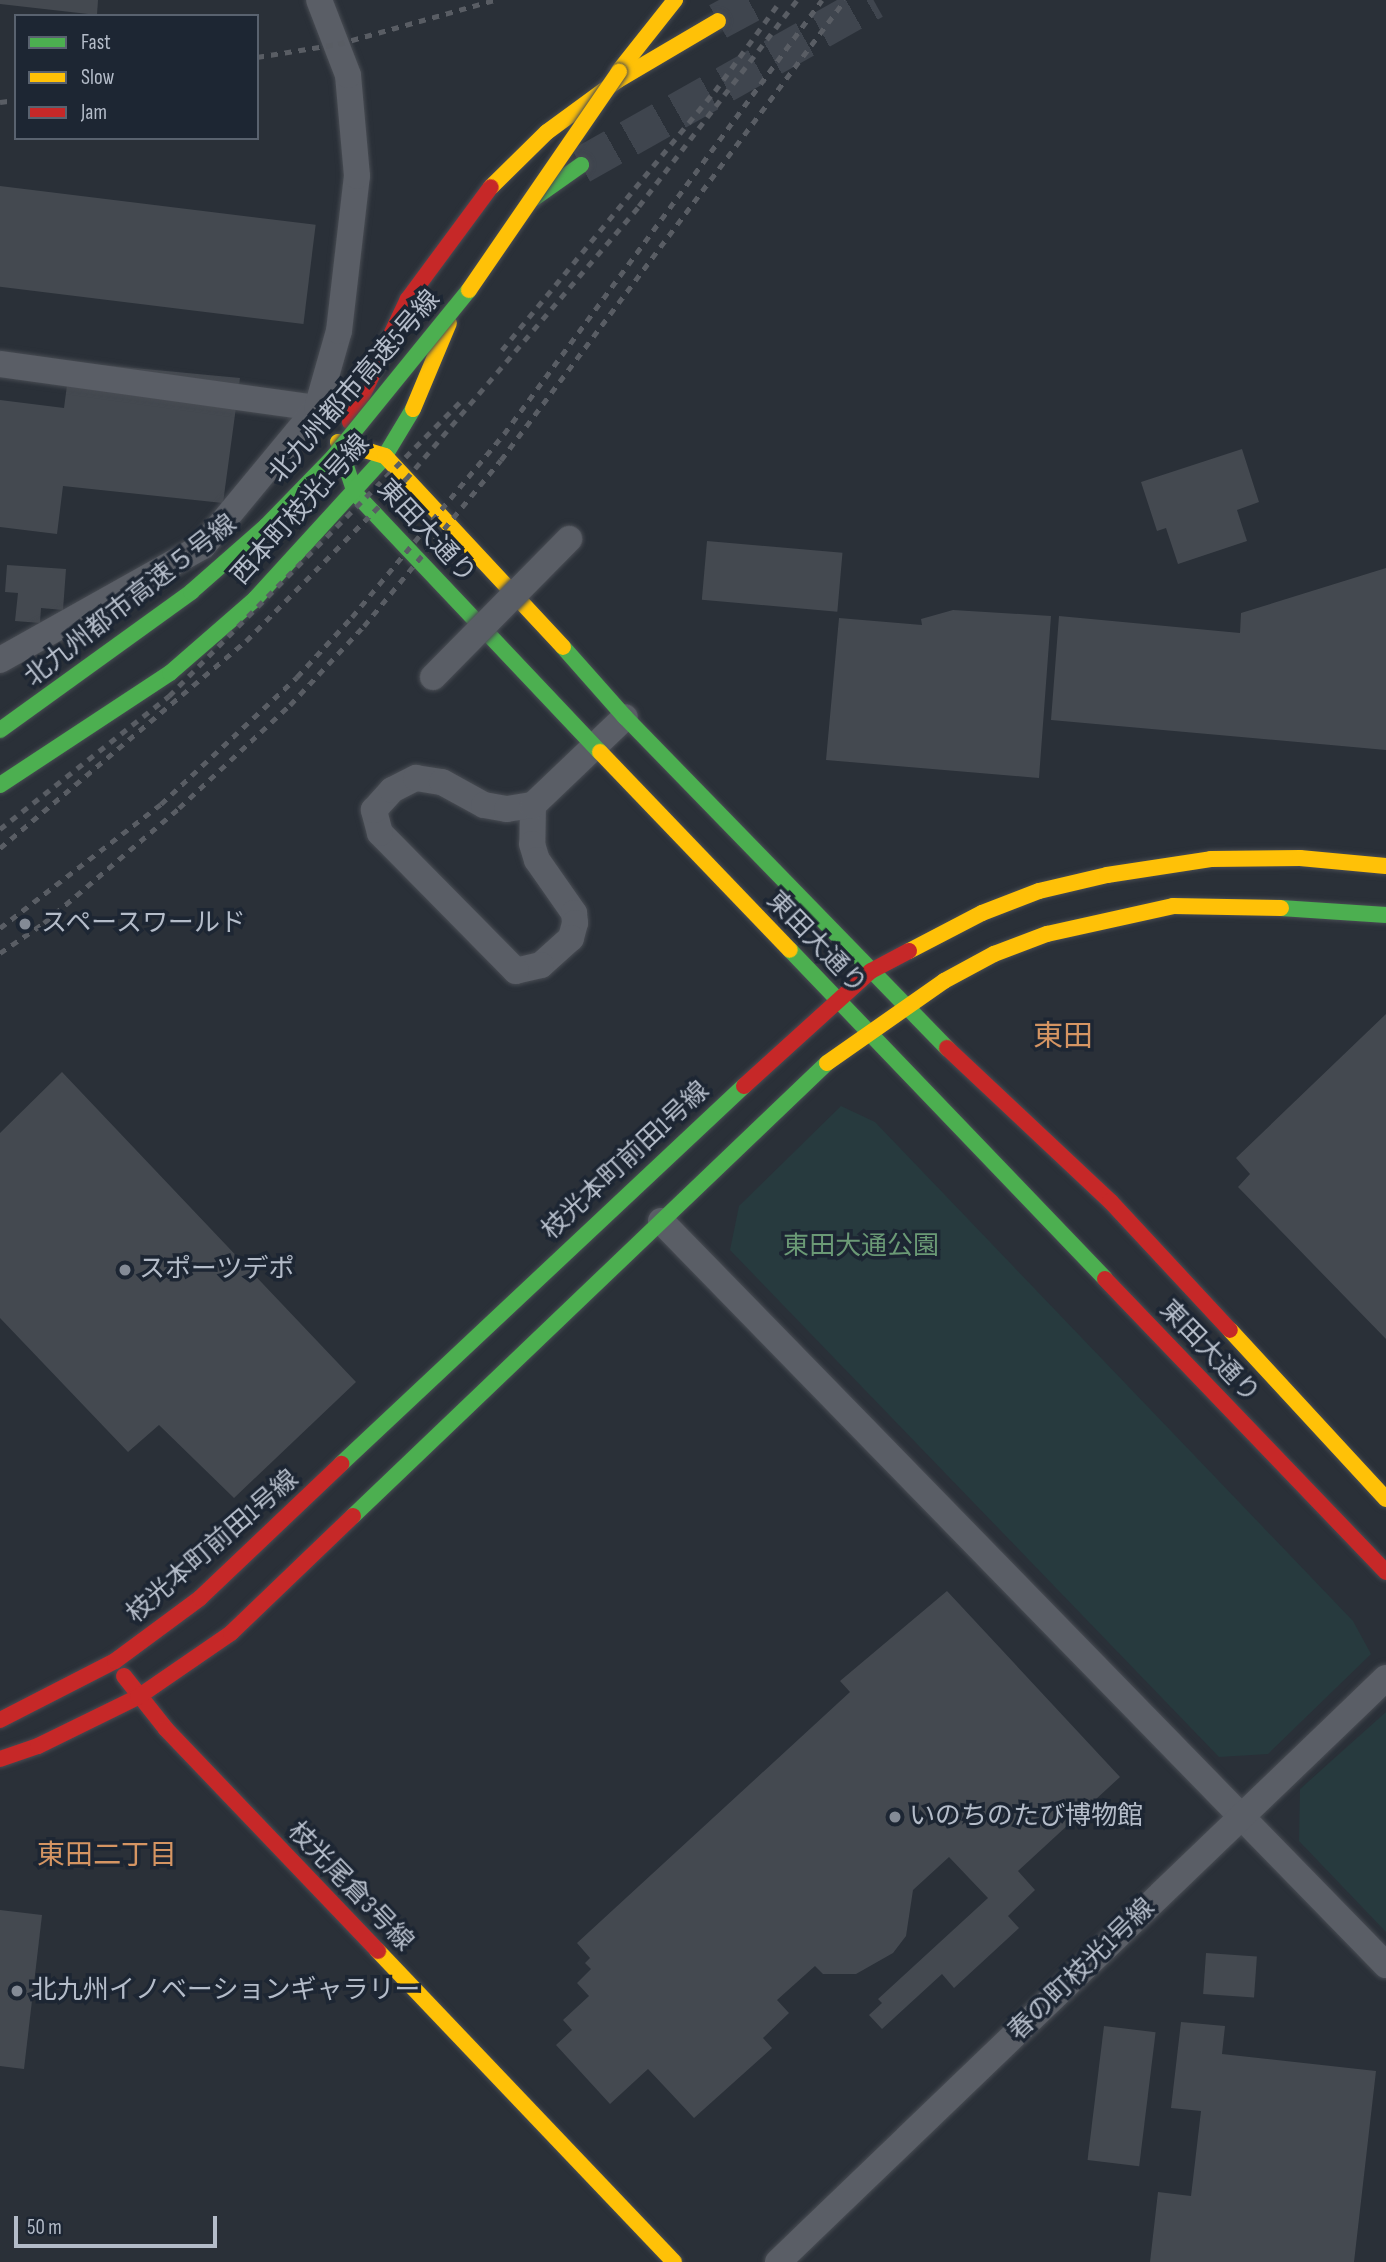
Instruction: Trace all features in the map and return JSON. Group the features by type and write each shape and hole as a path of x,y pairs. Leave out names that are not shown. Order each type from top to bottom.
{"main road":[{"path":"619,72 667,0"},
{"path":"619,72 675,0"},
{"name":"西本町枝光1号線","path":"0,727 170,607 253,536 338,442 360,406 408,299 481,197 547,132 618,79 718,21"},
{"name":"北九州都市高速5号線","path":"0,727 191,592 266,526 334,456 463,299 619,72"},
{"name":"西本町枝光1号線","path":"0,785 170,673 255,599 385,456 414,408 482,250 531,200 582,165"},
{"name":"東田大通り","path":"338,442 385,456 488,561 625,718 905,1008 1110,1201 1386,1499"},
{"name":"東田大通り","path":"338,442 355,492 835,1000 869,1031 1386,1572"},
{"name":"枝光本町前田1号線","path":"0,1720 114,1661 200,1598 835,1000 871,971 982,913 1040,891 1107,875 1211,859 1300,858 1386,866"},
{"path":"0,1759 38,1746 138,1697 231,1633 821,1067 905,1008 995,954 1047,934 1162,908 1251,905 1386,915"},
{"name":"枝光尾倉3号線","path":"114,1661 138,1697 674,2262"}],"street":[{"path":"0,660 203,546 317,408 339,331 357,176 348,75 319,0"},
{"path":"0,364 317,408"},
{"path":"433,677 569,539"},
{"path":"533,804 532,844 537,860 574,913 575,923 571,938 541,965 516,971 380,833 373,818 378,803 392,790 416,778 442,782 484,805 507,808 533,804 625,718"},
{"path":"661,1221 1386,1965"},
{"name":"春の町枝光1号線","path":"778,2262 1386,1678"}],"green space":[{"name":"東田大通公園","path":"841,1106 875,1122 1353,1621 1371,1654 1268,1754 1219,1757 730,1250 739,1206"},
{"path":"1386,1712 1386,1932 1299,1841 1300,1789"}],"building":[{"path":"0,0 98,0 97,14 0,4"},
{"path":"0,186 316,225 303,324 0,287"},
{"path":"70,362 240,378 223,503 63,486 57,534 0,527 0,400 64,408"},
{"path":"1242,449 1259,502 1237,510 1247,541 1178,564 1166,528 1157,531 1141,482"},
{"path":"707,541 842,553 837,612 702,600"},
{"path":"7,565 66,569 63,610 41,608 40,623 15,621 18,593 5,592"},
{"path":"1386,568 1386,750 1051,720 1059,616 1240,633 1241,613"},
{"path":"953,610 1051,616 1039,778 826,760 839,618 922,625 921,619"},
{"path":"1386,1014 1386,1339 1238,1187 1250,1174 1236,1158"},
{"name":"スポーツデポ","path":"62,1072 356,1382 234,1498 159,1425 128,1452 0,1318 0,1133"},
{"name":"いのちのたび博物館","path":"947,1591 1120,1777 1018,1871 1035,1890 1008,1916 1019,1928 954,1988 942,1974 882,2029 869,2015 882,2003 878,1999 988,1898 949,1857 913,1890 906,1936 893,1953 856,1974 823,1974 815,1966 777,2000 789,2013 763,2038 772,2048 694,2118 648,2069 610,2104 556,2045 572,2030 563,2020 589,1996 577,1983 591,1969 585,1963 590,1958 577,1943 850,1692 840,1681"},
{"name":"北九州イノベーションギャラリー","path":"0,1910 42,1915 24,2069 0,2066"},
{"path":"1206,1953 1257,1957 1254,1997 1203,1994"},
{"path":"1181,2022 1225,2026 1222,2054 1376,2071 1354,2262 1150,2262 1158,2192 1191,2196 1201,2111 1171,2108"},
{"path":"1104,2026 1156,2032 1139,2166 1088,2160"}],"tunnel":[{"path":"718,21 757,0"},
{"path":"581,165 874,0"}],"railway":[{"path":"259,57 338,44 495,0"},
{"path":"502,350 715,91 781,0"},
{"path":"0,848 246,641 406,479 639,206 797,0"},
{"path":"0,928 161,804 297,677 352,617 504,434 822,0"},
{"path":"0,953 44,923 179,808 290,705 364,626 501,460 845,0"},
{"path":"0,102 14,100"},
{"path":"0,829 169,696 460,402"}],"traffic: fast":[{"path":"533,199 581,165"},
{"path":"0,730 191,592 266,526 334,456 469,290"},
{"path":"0,785 170,673 255,599 383,459 413,409"},
{"path":"338,442 355,493 600,752"},
{"path":"563,647 625,717 947,1048"},
{"path":"1281,908 1386,915"},
{"path":"790,950 1105,1279"},
{"path":"353,1516 827,1063"},
{"path":"341,1464 744,1086"}],"traffic: slow":[{"path":"618,72 675,0"},
{"path":"491,187 547,132 618,80 718,21"},
{"path":"469,290 619,72"},
{"path":"413,409 449,323"},
{"path":"338,442 385,456 563,647"},
{"path":"600,752 790,950"},
{"path":"909,951 982,913 1039,891 1107,875 1211,859 1300,858 1386,866"},
{"path":"827,1063 944,981 994,954 1047,934 1173,906 1281,908"},
{"path":"1230,1330 1386,1499"},
{"path":"378,1951 674,2262"}],"traffic: jam":[{"path":"350,422 408,299 491,187"},
{"path":"744,1086 871,971 909,951"},
{"path":"947,1048 1110,1201 1230,1330"},
{"path":"1105,1279 1386,1572"},
{"path":"0,1720 115,1661 200,1598 341,1464"},
{"path":"0,1759 38,1746 138,1697 231,1633 353,1516"},
{"path":"124,1676 166,1729 378,1951"}],"place":[{"name":"スペースワールド","path":"25,924"},
{"name":"スポーツデポ","path":"125,1270"},
{"name":"いのちのたび博物館","path":"895,1817"},
{"name":"北九州イノベーションギャラリー","path":"17,1991"}],"district":[{"name":"東田","path":"1063,1037"},
{"name":"東田二丁目","path":"107,1856"}]}
